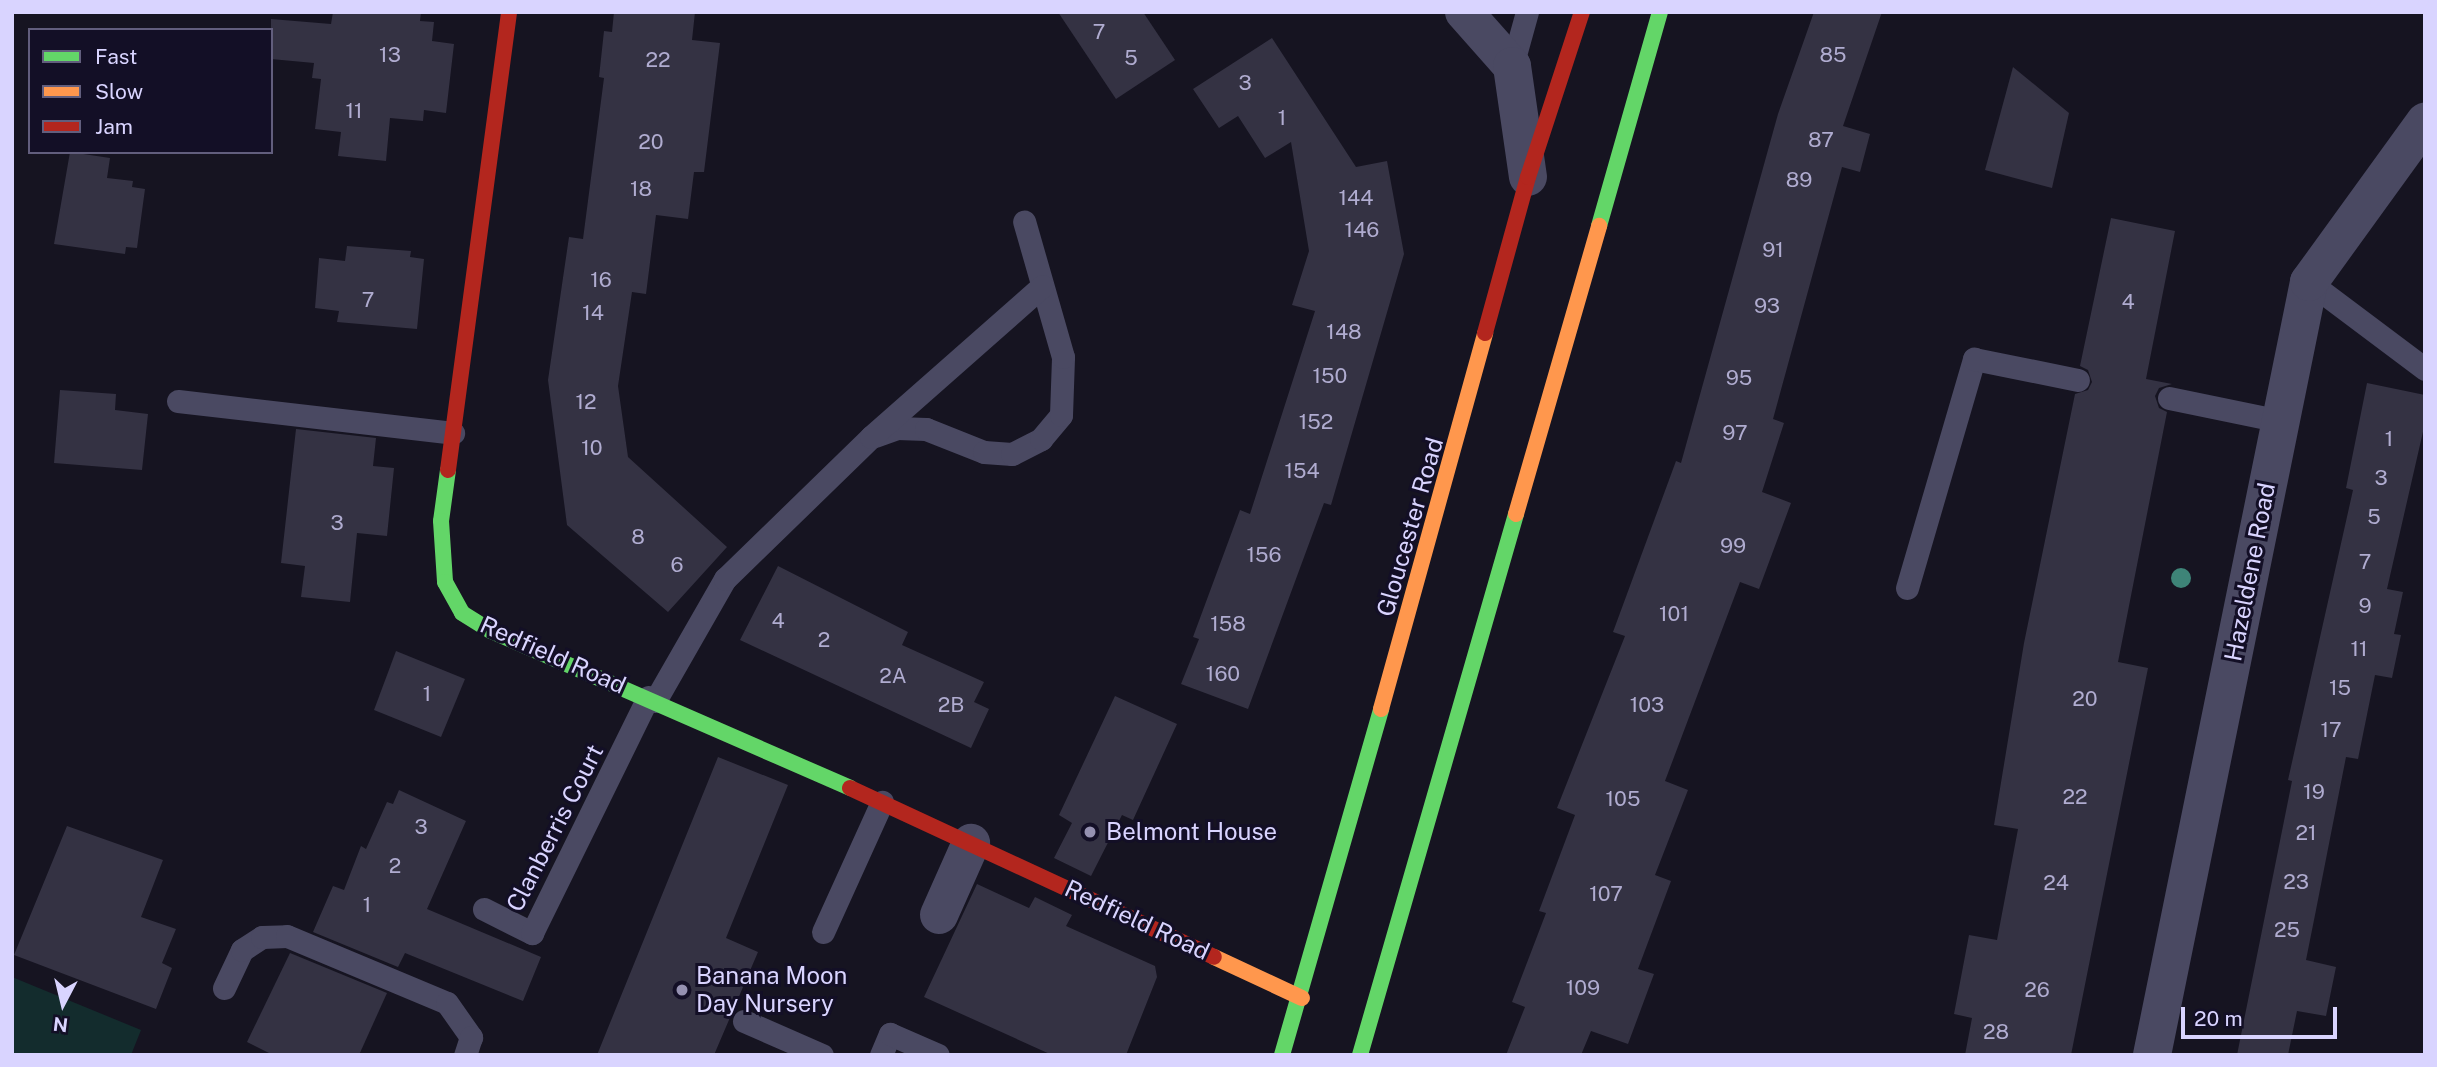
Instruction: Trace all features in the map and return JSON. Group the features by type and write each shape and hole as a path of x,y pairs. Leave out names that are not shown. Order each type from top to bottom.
{"main road":[{"name":"Redfield Road","path":"509,12 441,521 445,582 462,613 491,631 652,699 882,802 1302,998"},
{"name":"Gloucester Road","path":"1282,1055 1302,998 1528,177 1582,12"},
{"path":"1360,1055 1647,48 1660,12"}],"street":[{"path":"1464,12 1512,66 1528,177"},
{"name":"Hazeldene Road","path":"2152,1055 2309,282 2425,121"},
{"path":"939,915 971,843"}],"lane":[{"path":"1512,66 1527,12"},
{"path":"1647,48 1670,12"},
{"path":"871,437 897,428 926,429 984,452 1012,454 1041,439 1061,415 1063,357 1024,221"},
{"path":"2309,282 2425,369"},
{"path":"652,699 725,579 871,437 1042,286"},
{"path":"1907,588 1974,359 2078,380"},
{"path":"2169,398 2281,421"},
{"path":"178,401 453,433"},
{"name":"Clanberris Court","path":"484,909 532,933 652,699"},
{"path":"823,932 882,802"},
{"path":"224,988 242,950 262,937 287,936 447,1003 471,1037 465,1055"},
{"path":"744,1021 822,1055"},
{"path":"886,1044 938,1055"}],"green space":[{"path":"12,977 141,1030 131,1055 12,1055"}],"building":[{"path":"333,12 421,12 420,21 434,22 432,41 454,44 446,113 424,110 423,121 390,118 386,161 338,156 341,132 315,129 321,79 312,78 314,63 273,59 271,19 331,24"},
{"path":"614,12 695,12 692,40 720,43 704,172 694,172 688,219 656,215 646,294 632,292 618,386 628,457 727,547 668,612 567,525 548,380 569,237 583,239 604,78 599,77 604,31 612,32"},
{"path":"1058,12 1143,12 1175,60 1116,99"},
{"path":"1814,12 1882,12 1843,126 1870,134 1860,172 1842,167 1773,419 1784,423 1762,492 1791,503 1759,589 1740,582 1665,781 1688,790 1655,875 1671,881 1638,969 1654,974 1628,1044 1591,1031 1581,1055 1506,1055 1525,1007 1512,1002 1546,913 1539,911 1575,815 1557,808 1625,636 1613,632 1676,461 1681,463 1778,114"},
{"path":"1272,38 1356,167 1387,161 1404,254 1331,505 1324,503 1248,709 1181,684 1199,639 1193,637 1240,510 1250,514 1315,311 1292,305 1309,251 1291,142 1265,158 1238,116 1219,128 1193,89"},
{"path":"2013,67 2069,113 2052,188 1985,170"},
{"path":"70,154 110,158 107,178 133,181 132,187 145,189 137,248 126,247 125,254 54,244"},
{"path":"2111,218 2175,231 2146,379 2172,384 2159,388 2155,396 2159,408 2167,412 2118,662 2148,668 2071,1055 1965,1055 1972,1018 1954,1014 1969,935 1997,940 2018,829 1994,825 2024,643 2075,394 2088,390 2092,382 2088,370 2080,366"},
{"path":"347,246 411,251 410,257 424,259 417,329 337,322 339,311 315,308 319,258 345,261"},
{"path":"2367,383 2425,395 2425,423 2387,589 2403,592 2394,634 2401,635 2392,678 2375,675 2358,759 2346,757 2306,960 2336,967 2326,1016 2297,1011 2288,1055 2237,1055 2292,781 2288,780 2353,490 2346,488"},
{"path":"60,390 116,394 115,410 148,414 142,470 54,463"},
{"path":"296,429 376,438 373,466 394,468 387,536 357,533 350,602 301,597 305,566 281,563"},
{"path":"778,566 908,632 902,645 984,682 974,702 989,709 971,748 740,640"},
{"path":"396,651 465,679 441,737 374,710"},
{"path":"1115,696 1177,724 1133,820 1122,815 1091,876 1054,858 1072,823 1059,815"},
{"path":"718,757 788,785 726,938 758,952 714,1055 597,1055"},
{"path":"399,790 466,821 427,909 541,957 523,1001 405,953 398,967 313,932 333,886 344,890 361,846 366,849 387,802 393,804"},
{"path":"67,826 163,860 141,917 176,929 162,963 172,968 156,1009 14,955"},
{"path":"977,884 1029,908 1035,897 1072,915 1066,926 1155,966 1157,977 1126,1055 1052,1055 924,997"},
{"path":"290,953 387,993 359,1055 273,1055 247,1042"}],"traffic: fast":[{"path":"1599,226 1660,12"},
{"path":"448,470 441,521 445,582 462,613 491,631 850,788"},
{"path":"1360,1055 1516,514"},
{"path":"1282,1055 1381,709"}],"traffic: slow":[{"path":"1516,514 1599,226"},
{"path":"1381,709 1485,333"},
{"path":"1214,957 1302,998"}],"traffic: jam":[{"path":"448,470 509,12"},
{"path":"1485,333 1528,177 1582,12"},
{"path":"850,788 1214,957"}],"place":[{"name":"Belmont House","path":"1090,832"},
{"name":"Banana Moon Day Nursery","path":"682,990"}]}
